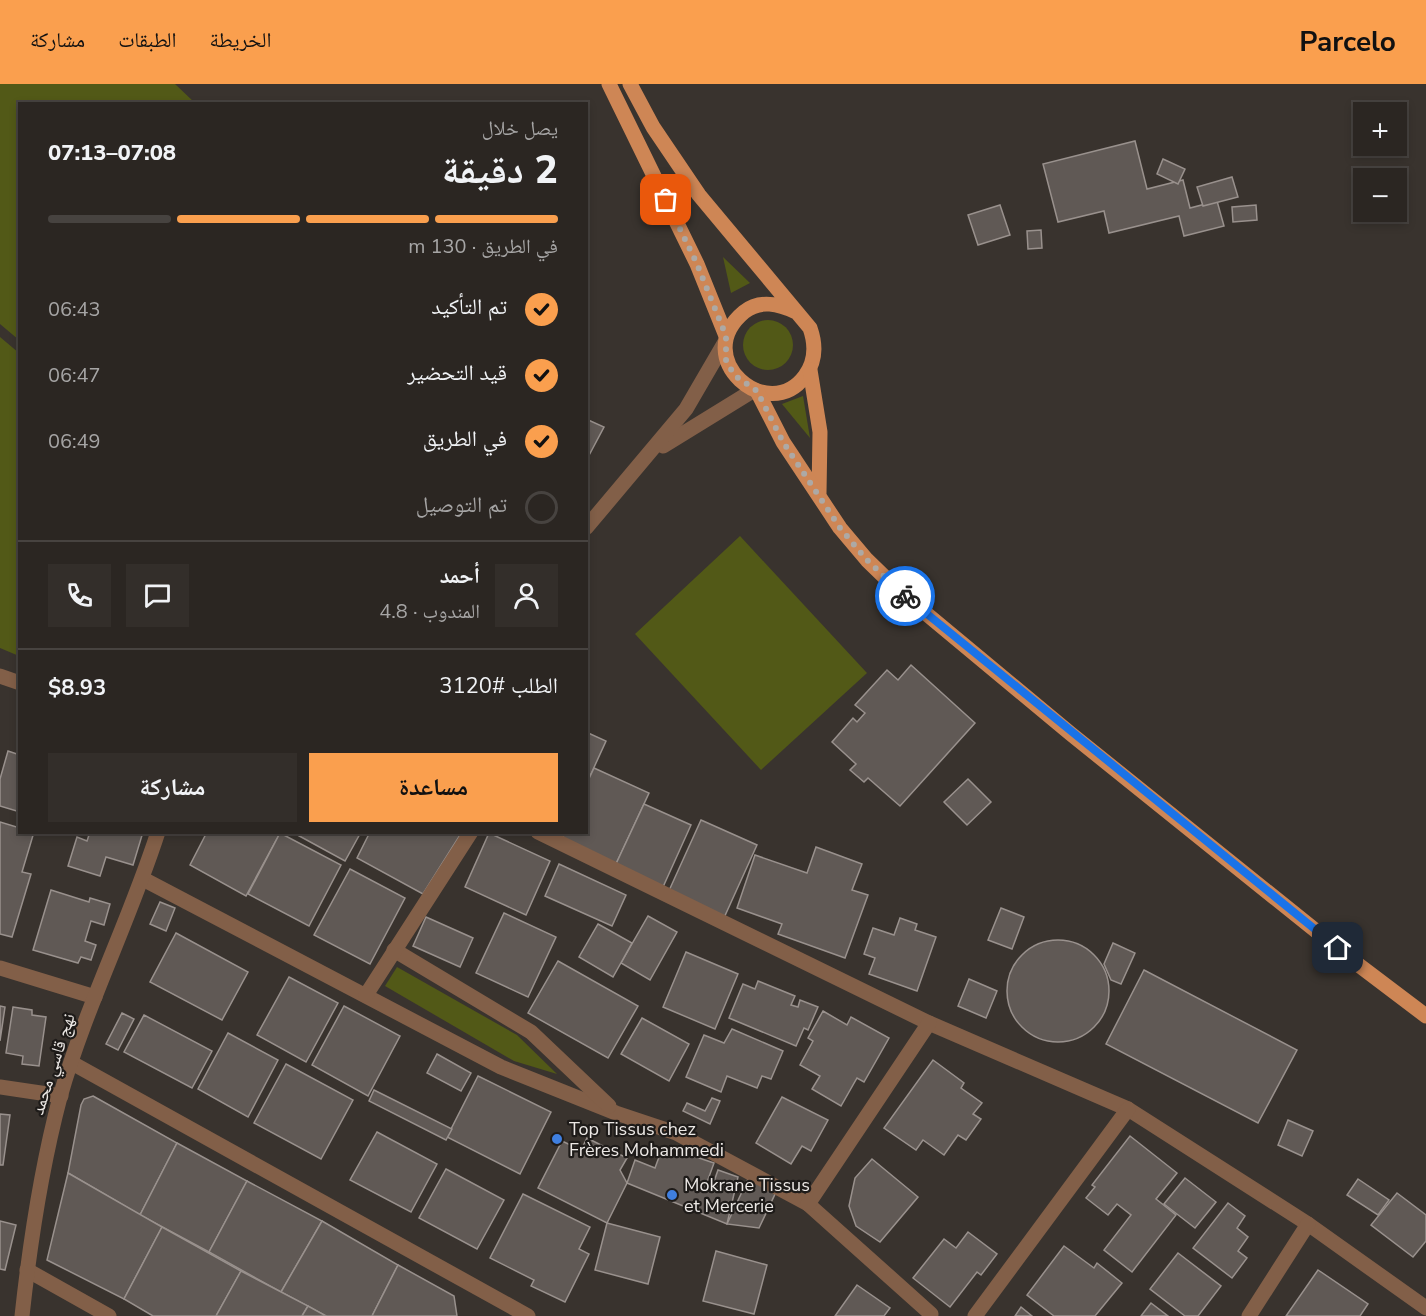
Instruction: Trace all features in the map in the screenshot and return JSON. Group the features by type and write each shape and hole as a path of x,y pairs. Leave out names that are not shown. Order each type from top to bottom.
{"main road":[{"path":"609,84 697,264 726,339 726,360 734,375 755,391 783,442 819,493 840,528 867,560 899,591 1071,734 1356,963 1426,1016"},
{"path":"630,84 653,127 687,178 804,319 814,338 810,370 820,432 819,493"},
{"path":"726,339 734,320 747,309 763,303 780,305 796,312"},
{"path":"755,391 781,392 792,387 810,370"}],"street":[{"path":"588,526 686,409 726,339"},
{"path":"650,454 755,391"},
{"path":"0,676 18,682"},
{"name":"نهج قاسي محمد","path":"22,1316 37,1198 61,1096 95,997 143,879 157,834"},
{"path":"366,995 470,834"},
{"path":"542,834 929,1023 1128,1109 1308,1224 1426,1308"},
{"path":"143,879 501,1067 616,1113 676,1133 808,1204 931,1315"},
{"path":"394,950 531,1032 616,1113"},
{"path":"0,968 95,997"},
{"path":"808,1204 929,1023"},
{"path":"72,1063 528,1316"},
{"path":"0,1088 61,1096"},
{"path":"975,1316 1128,1109"},
{"path":"1249,1316 1308,1224"},
{"path":"27,1270 109,1316"}],"green space":[{"path":"0,84 175,84 194,102 18,102 18,339 0,324"},
{"path":"723,257 750,283 731,293"},
{"path":"768,320 777,322 788,331 793,345 791,354 782,365 768,370 759,368 748,359 743,345 745,336 754,325"},
{"path":"0,337 18,352 18,656 0,648"},
{"path":"803,396 810,438 782,404"},
{"path":"740,536 867,673 761,770 635,634"},
{"path":"397,967 517,1035 557,1074 514,1061 385,986"}],"building":[{"path":"1135,141 1147,189 1183,180 1190,208 1217,201 1224,226 1184,236 1179,216 1109,233 1104,211 1058,222 1043,164"},
{"path":"1163,159 1185,169 1178,184 1157,174"},
{"path":"1232,177 1238,197 1203,206 1197,187"},
{"path":"1000,205 1010,235 978,245 968,215"},
{"path":"1256,205 1257,220 1233,222 1232,207"},
{"path":"1041,230 1042,248 1028,249 1027,231"},
{"path":"588,420 604,427 588,457"},
{"path":"911,665 975,723 900,806 868,778 864,782 850,770 856,764 832,742 853,718 857,722 865,713 855,705 887,670 898,680"},
{"path":"588,733 606,741 588,781"},
{"path":"8,751 18,754 18,811 0,806 0,779"},
{"path":"594,768 649,793 615,866 561,841 564,834 588,834 588,781"},
{"path":"968,779 991,802 967,825 944,802"},
{"path":"644,804 691,825 663,887 615,866"},
{"path":"701,820 757,845 723,920 667,895"},
{"path":"0,822 18,827 18,834 33,834 22,872 31,874 12,937 0,934"},
{"path":"89,834 142,834 133,865 106,857 100,876 68,866 77,837 87,841"},
{"path":"206,834 279,834 246,896 190,865"},
{"path":"279,834 341,865 309,926 248,894"},
{"path":"296,834 360,834 345,861"},
{"path":"369,834 461,834 423,894 357,858"},
{"path":"489,834 550,861 526,915 465,887"},
{"path":"816,847 862,864 852,890 868,895 845,958 778,934 782,924 737,908 755,855 807,873"},
{"path":"559,864 626,895 612,926 545,896"},
{"path":"350,869 405,898 370,964 314,935"},
{"path":"51,890 89,902 90,898 110,904 104,925 91,921 85,941 96,945 91,960 81,957 78,963 33,950"},
{"path":"160,902 175,908 166,931 150,924"},
{"path":"1001,908 1024,917 1012,949 988,940"},
{"path":"504,913 556,937 528,997 476,973"},
{"path":"648,916 677,932 650,980 621,963"},
{"path":"426,917 473,938 460,967 413,946"},
{"path":"900,918 917,924 915,930 936,937 917,991 869,974 875,958 864,954 873,928 894,935"},
{"path":"598,924 632,943 613,977 579,957"},
{"path":"176,933 248,972 222,1020 150,982"},
{"path":"1058,940 1077,944 1094,955 1105,972 1109,991 1105,1010 1094,1027 1077,1038 1058,1042 1039,1038 1022,1027 1011,1010 1007,991 1011,972 1022,955 1039,944"},
{"path":"1113,943 1135,953 1121,984 1111,980 1104,964"},
{"path":"686,952 738,974 715,1029 663,1007"},
{"path":"558,961 638,1006 608,1058 528,1013"},
{"path":"1144,970 1297,1050 1258,1123 1106,1044"},
{"path":"289,977 338,1003 306,1062 257,1035"},
{"path":"969,979 997,991 986,1018 958,1006"},
{"path":"758,981 795,996 791,1005 798,1007 800,1000 818,1007 808,1030 804,1028 796,1046 729,1018 743,984 755,989"},
{"path":"0,1006 5,1007 0,1041"},
{"path":"344,1006 400,1036 368,1096 312,1065"},
{"path":"13,1007 32,1010 32,1015 46,1017 39,1066 22,1064 23,1056 6,1053"},
{"path":"823,1011 847,1025 851,1017 889,1038 864,1082 857,1078 841,1106 812,1089 820,1076 800,1065 813,1041 808,1038"},
{"path":"122,1013 134,1019 118,1050 106,1044"},
{"path":"144,1015 212,1051 192,1088 124,1052"},
{"path":"642,1018 689,1044 669,1081 621,1054"},
{"path":"732,1029 783,1051 771,1079 762,1076 757,1088 727,1076 721,1092 686,1077 704,1035 724,1043"},
{"path":"228,1033 278,1060 248,1117 198,1089"},
{"path":"437,1054 471,1073 461,1091 427,1073"},
{"path":"933,1060 964,1083 961,1088 982,1103 973,1114 981,1119 966,1140 958,1135 944,1155 923,1140 916,1150 884,1128"},
{"path":"286,1064 353,1100 321,1159 254,1123"},
{"path":"478,1076 551,1112 520,1174 447,1137"},
{"path":"374,1090 452,1129 446,1140 369,1101"},
{"path":"93,1096 177,1143 140,1215 68,1173 81,1105 84,1099"},
{"path":"782,1097 828,1120 811,1151 802,1146 791,1164 756,1143"},
{"path":"712,1098 720,1101 710,1124 683,1111 687,1103 705,1111"},
{"path":"0,1114 10,1115 3,1165 0,1165"},
{"path":"1288,1120 1313,1131 1302,1156 1278,1145"},
{"path":"377,1132 437,1164 411,1212 350,1180"},
{"path":"1130,1136 1177,1173 1156,1199 1176,1215 1132,1272 1104,1250 1131,1215 1117,1204 1108,1215 1086,1198 1095,1187 1092,1185"},
{"path":"587,1138 627,1158 620,1170 627,1183 607,1223 538,1188 562,1141 581,1150"},
{"path":"177,1143 247,1181 209,1252 140,1215"},
{"path":"663,1146 714,1163 706,1185 712,1187 718,1170 738,1177 727,1224 627,1183 635,1160 655,1168"},
{"path":"872,1159 918,1197 880,1242 856,1226 849,1206 855,1178"},
{"path":"446,1169 504,1200 477,1249 419,1218"},
{"path":"68,1173 162,1227 124,1299 47,1260"},
{"path":"1185,1178 1216,1202 1195,1228 1164,1204"},
{"path":"748,1179 776,1192 759,1228 727,1224"},
{"path":"1358,1179 1389,1200 1378,1215 1347,1195"},
{"path":"247,1181 322,1221 281,1292 209,1252"},
{"path":"1397,1193 1426,1215 1426,1241 1413,1257 1371,1225"},
{"path":"523,1194 590,1227 579,1249 589,1254 565,1302 531,1286 534,1280 490,1258"},
{"path":"1228,1203 1245,1216 1237,1228 1248,1237 1238,1251 1247,1258 1232,1278 1193,1248"},
{"path":"0,1221 16,1225 5,1270 0,1269"},
{"path":"322,1221 398,1265 372,1316 326,1316 281,1292"},
{"path":"607,1223 660,1237 648,1284 595,1270"},
{"path":"162,1227 241,1271 216,1316 153,1316 124,1299"},
{"path":"968,1232 997,1254 981,1275 977,1272 950,1307 913,1278 944,1239 956,1248"},
{"path":"1064,1246 1094,1268 1097,1263 1122,1283 1095,1316 1054,1316 1027,1295"},
{"path":"716,1251 767,1265 754,1314 703,1301"},
{"path":"1178,1253 1221,1286 1198,1316 1185,1316 1150,1289"},
{"path":"398,1265 454,1296 457,1316 372,1316"},
{"path":"1318,1270 1368,1304 1360,1316 1286,1316"},
{"path":"241,1271 308,1306 302,1316 216,1316"},
{"path":"857,1285 890,1308 884,1316 835,1316"},
{"path":"1151,1303 1168,1316 1141,1316"},
{"path":"308,1306 326,1316 302,1316"},
{"path":"1021,1307 1032,1316 1015,1316"}],"way so far":[{"path":"666,200 697,264 726,336 725,351 729,367 739,381 757,391 783,442 819,493 840,528 867,560 905,596"}],"place":[{"name":"Top Tissus chez Frères Mohammedi","path":"557,1139"},
{"name":"Mokrane Tissus et Mercerie","path":"672,1195"}],"route":[{"path":"905,596 1071,734 1338,948"}]}
